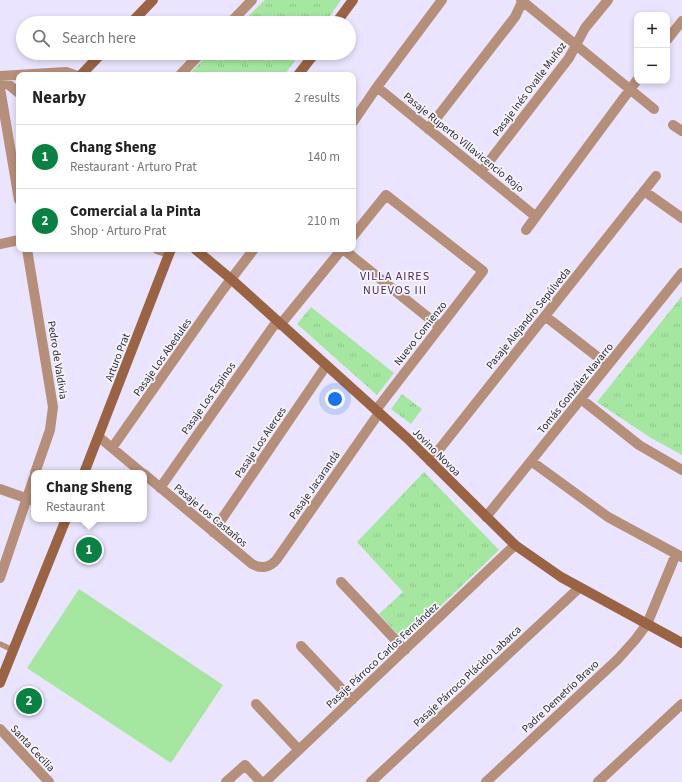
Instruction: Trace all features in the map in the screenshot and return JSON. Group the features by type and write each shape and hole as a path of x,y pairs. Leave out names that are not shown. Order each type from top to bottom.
{"street":[{"path":"138,16 153,0"},
{"path":"237,16 252,0"},
{"path":"341,16 353,0"},
{"path":"356,118 442,0"},
{"path":"428,129 515,17 522,0 654,109"},
{"name":"Pasaje Inés Ovalle Muñoz","path":"481,172 569,58 585,28 608,0"},
{"path":"670,36 682,21"},
{"path":"84,72 95,60"},
{"path":"183,72 194,60"},
{"path":"300,72 310,60"},
{"path":"0,77 16,76"},
{"path":"0,77 16,90"},
{"path":"526,230 634,84"},
{"name":"Pasaje Ruperto Villavicencio Rojo","path":"377,87 535,216"},
{"path":"0,88 16,182"},
{"path":"673,124 682,131"},
{"name":"Pasaje Alejandro Sepúlveda","path":"430,461 656,176"},
{"path":"644,191 682,218"},
{"name":"Nuevo Comienzo","path":"356,232 386,195 483,271 378,411"},
{"path":"0,244 16,241"},
{"name":"Pedro de Valdivia","path":"27,252 53,407 50,430 36,470"},
{"name":"Arturo Prat","path":"85,470 170,252"},
{"name":"Jovino Novoa","path":"199,252 231,279 278,323 378,411 515,545 543,566 579,588 682,643"},
{"name":"Pasaje Los Abedules","path":"112,448 252,252"},
{"path":"278,323 340,252"},
{"path":"347,252 440,327"},
{"name":"Tomás González Navarro","path":"486,517 682,273"},
{"path":"545,316 608,365"},
{"name":"Pasaje Los Espinos","path":"160,488 278,323"},
{"name":"Pasaje Los Alerces","path":"213,532 326,366"},
{"path":"581,399 639,445 682,470"},
{"name":"Pasaje Jacarandá","path":"266,567 274,563 277,559 378,411"},
{"name":"Pasaje Los Castaños","path":"99,437 138,470"},
{"path":"531,461 608,518 679,556"},
{"name":"Pasaje Los Castaños","path":"147,477 252,564 266,567"},
{"path":"0,489 30,500 0,578"},
{"path":"0,683 65,522"},
{"name":"Pasaje Párroco Carlos Fernández","path":"265,782 515,545"},
{"name":"Padre Demetrio Bravo","path":"486,782 628,649 646,624 679,556"},
{"path":"341,582 405,650"},
{"name":"Pasaje Párroco Plácido Labarca","path":"371,782 579,588"},
{"path":"301,646 352,700"},
{"path":"256,704 299,750"},
{"path":"598,782 682,704"},
{"name":"Santa Cecilia","path":"0,729 49,782"},
{"path":"226,782 245,765 261,782"}],"lane":[{"path":"0,644 13,650"}],"green space":[{"path":"265,0 341,0 330,16 248,16"},
{"path":"203,60 296,60 286,72 191,72"},
{"path":"682,296 682,455 651,438 597,402"},
{"path":"311,307 394,373 377,395 297,324"},
{"path":"402,394 422,409 411,424 391,409"},
{"path":"424,472 499,550 404,641 379,614 403,592 357,542"},
{"path":"79,589 223,685 171,763 27,668"}],"place":[{"name":"Chang Sheng","path":"89,550"},
{"name":"Comercial a la Pinta","path":"29,701"}],"district":[{"name":"VILLA AIRES NUEVOS III","path":"395,283"}]}
